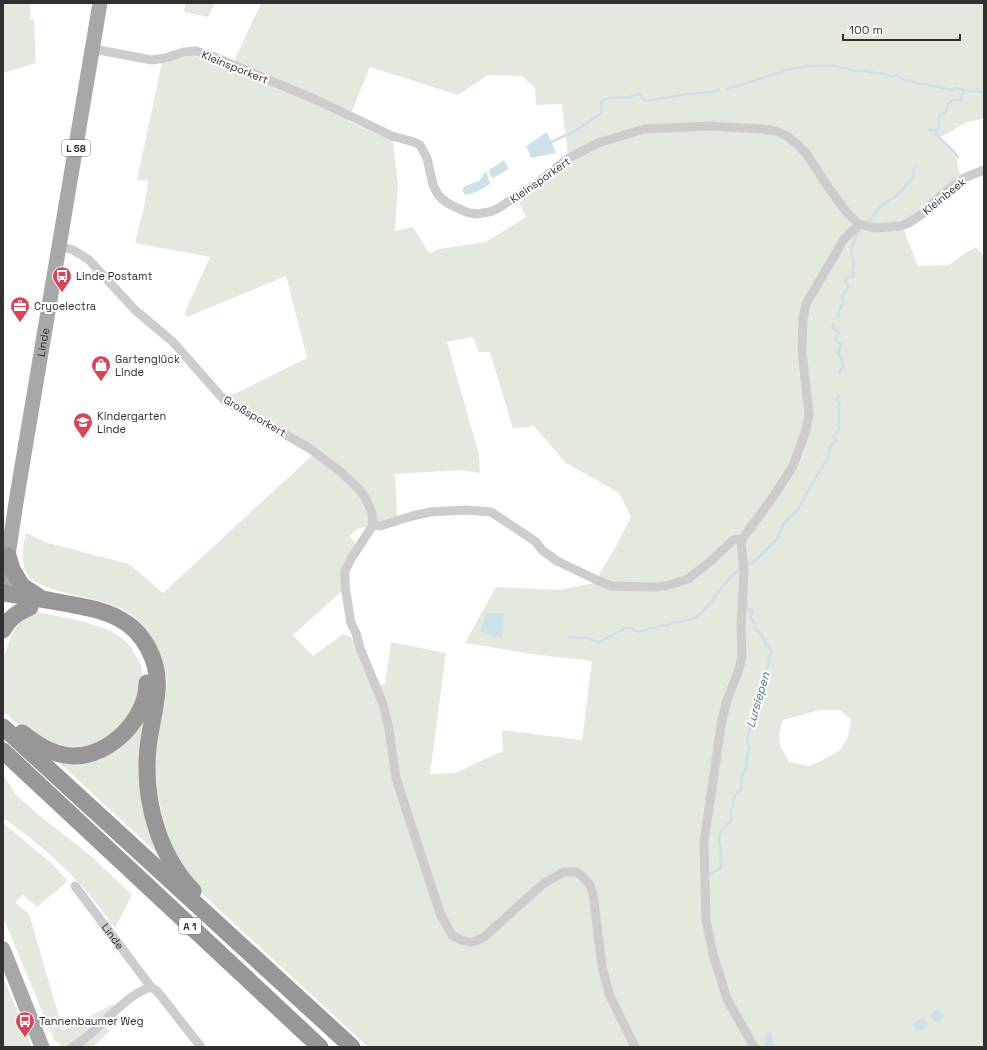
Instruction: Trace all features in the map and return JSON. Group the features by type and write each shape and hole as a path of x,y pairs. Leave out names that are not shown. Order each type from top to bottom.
{"highway":[{"path":"8,556 12,569 22,586 35,603"},
{"path":"3,593 90,618 111,626 121,632 137,648 142,657 147,677 146,697 135,719 123,734 102,749 84,755 66,756 51,752 36,744 20,731 3,723"},
{"path":"3,603 35,603 78,606 107,613 119,618 130,626 139,634 146,644 151,654 157,677 157,690 147,762 149,799 154,818 160,838 175,867 188,886 206,904 227,932"},
{"path":"3,630 10,619 35,603"},
{"name":"A 1","path":"3,727 352,1047"},
{"name":"A 1","path":"3,751 320,1047"}],"main road":[{"name":"Linde","path":"3,587 22,462 100,3"},
{"path":"3,949 42,1047"}],"street":[{"name":"Kleinsporkert","path":"93,49 152,60 165,58 184,52 196,51 212,56 322,102 392,136 414,142 420,146 427,158 433,185 437,193 449,204 466,212 476,214 497,209 536,184 567,160 598,143 644,129 710,126 776,131 786,136 806,153 848,214 859,224"},
{"name":"Kleinbeek","path":"859,224 874,228 890,228 909,223 931,208 934,202 964,178 984,170"},
{"path":"754,1047 728,999 713,954 707,925 704,854 704,842 719,735 726,703 742,657 741,630 744,571 741,541 785,479 800,450 809,414 802,351 803,319 805,309 809,298 844,239 859,224"},
{"name":"Großsporkert","path":"59,246 73,250 89,260 135,310 173,342 224,400 309,448 359,489 365,497 372,513 373,525"},
{"path":"635,1047 608,994 602,966 595,906 590,885 586,879 577,872 564,872 544,883 490,933 476,941 469,942 452,935 440,912 396,778 389,729 383,704 351,623 345,586 345,571 373,525 380,526 430,512 466,510 491,512 536,542 542,550 557,561 612,586 665,586 688,579 712,560 733,540 737,539 741,541"},
{"name":"Linde","path":"75,886 151,987 164,1000 201,1047"},
{"path":"72,1047 80,1043 96,1030 141,990 151,987"}],"shaded area":[{"path":"3,3 30,3 31,20 34,20 36,63 3,73"},
{"path":"186,3 215,3 208,17 184,12"},
{"path":"261,3 984,3 984,119 967,122 941,137 956,156 960,176 927,204 901,223 918,266 949,265 976,247 984,256 984,1047 368,1047 199,891 186,871 170,840 157,791 155,774 156,743 167,683 166,672 156,646 146,630 128,612 100,601 44,586 33,580 27,574 23,564 23,554 26,533 48,543 129,564 163,593 317,451 228,397 307,358 286,276 187,317 185,312 210,257 135,243 144,207 148,181 137,180 162,62 196,56 212,60 231,68","holes":["370,67 458,95 488,75 522,76 535,88 536,105 562,104 568,157 516,195 526,217 486,242 439,249 429,253 413,227 395,231 398,184 393,141 348,121","473,337 479,352 490,352 513,428 529,427 533,425 566,463 619,493 631,517 615,548 594,583 559,590 496,587 465,643 539,655 592,661 582,740 502,730 503,751 455,773 430,774 446,653 391,642 385,684 373,688 351,637 343,634 313,656 293,635 341,592 344,566 348,556 356,544 350,536 357,529 397,519 395,474 461,470 480,473 479,455 447,342","820,710 840,710 851,719 848,737 840,750 809,766 789,762 783,751 779,738 783,720"]},
{"path":"547,132 556,153 531,158 526,146"},
{"path":"504,160 509,169 493,178 490,175 489,170"},
{"path":"486,171 490,184 475,193 465,195 462,190 464,187 480,180"},
{"path":"38,612 86,622 111,631 123,639 131,647 141,665 143,684 142,696 111,739 70,752 29,735 3,711 3,659 11,636 20,622 31,613"},
{"path":"486,613 504,613 502,638 480,632"},
{"path":"105,619 124,626 152,666 145,744 172,867 53,757 113,749 150,677 145,658 129,634"},
{"path":"3,774 16,795 91,856 132,895 115,928 78,881 35,842 3,818"},
{"path":"3,823 49,861 68,881 37,907 23,895 15,902 29,914 63,1030 113,1004 114,1006 107,1028 110,1031 93,1047 61,1047 60,1044 54,1040 3,917"},
{"path":"3,978 6,984 32,1047 3,1047"},
{"path":"935,1010 939,1010 943,1016 939,1022 935,1022 931,1018 931,1014"},
{"path":"923,1018 927,1021 927,1025 923,1030 916,1031 914,1029 914,1023"},
{"path":"768,1031 771,1034 775,1047 766,1047 765,1036"}],"waterway":[{"path":"727,89 782,72 783,70 828,65 855,71 883,74 891,77 896,75 906,81 910,80 912,82 953,90 955,88 964,90"},
{"path":"551,142 575,131 601,113 601,102 611,97 630,97 640,94 645,101 719,90"},
{"name":"Lursiepen","path":"929,130 936,130 940,127 939,116 946,112 947,107 953,100 955,99 961,102 961,96 966,90 970,92 978,91 984,93"},
{"path":"936,130 936,134 956,154 958,158"},
{"name":"Lursiepen","path":"868,222 880,207 902,191 912,177 916,166"},
{"path":"923,208 955,179"},
{"path":"904,221 919,211"},
{"name":"Lursiepen","path":"838,317 840,308 844,304 843,296 848,287 846,278 854,276 851,272 854,264 851,248 859,230"},
{"name":"Lursiepen","path":"834,324 832,328 838,331 835,338 841,346 838,353 843,367 840,370 840,373"},
{"name":"Lursiepen","path":"747,565 756,560 777,539 783,524 798,509 828,458 830,446 836,442 834,437 839,428 839,402 836,400 839,396"},
{"path":"568,637 586,638 599,642 628,627 638,632 696,618 739,569"},
{"name":"Lursiepen","path":"711,874 718,869 721,869 720,833 731,821 733,799 741,789 742,776 746,768 749,747 747,745 749,732 757,704 756,699 764,683 771,650 768,648 761,634 755,628 754,622 750,618 753,610 748,611 749,609 746,607 746,601"}],"place":[{"name":"Linde Postamt","path":"62,293"},
{"name":"Cryoelectra","path":"20,323"},
{"name":"Gartenglück Linde","path":"101,382"},
{"name":"Kindergarten Linde","path":"83,439"},
{"name":"Tannenbaumer Weg","path":"25,1038"}]}
